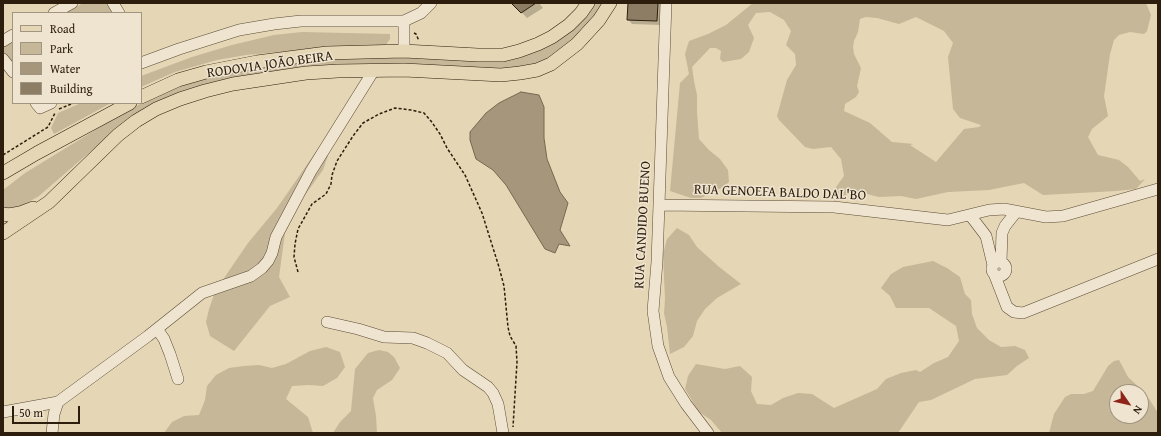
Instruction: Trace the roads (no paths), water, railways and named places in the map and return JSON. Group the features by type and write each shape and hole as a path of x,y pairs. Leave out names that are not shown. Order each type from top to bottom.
{"main road":[{"name":"RODOVIA JOÃO BEIRA","path":"142,97 178,80 206,72 257,62 327,53 404,51 502,55 519,51 552,37 569,25 581,13 588,3"},
{"name":"RODOVIA JOÃO BEIRA","path":"3,233 49,202 118,135 156,109 180,99 205,90 306,73 404,70 501,75 537,70 551,64 577,44 599,20 610,3"},
{"path":"3,173 128,104"},
{"path":"3,184 37,153"},
{"path":"3,214 9,216 49,202"}],"street":[{"path":"56,12 72,3"},
{"path":"113,3 118,12"},
{"path":"144,62 179,49 240,30 274,24 301,21 404,21 421,13 431,3"},
{"name":"RUA CANDIDO BUENO","path":"666,3 657,262 653,311 658,346 669,377 686,404 708,433"},
{"path":"404,21 404,51"},
{"path":"3,41 12,36"},
{"path":"3,59 12,71"},
{"path":"3,412 58,402 157,329 202,293 251,276 268,261 272,253 276,237 311,171 374,70"},
{"name":"RUA GENOEFA BALDO DAL'BO","path":"659,205 834,207 948,220 989,210 1004,209 1046,217 1063,216 1158,190"},
{"path":"996,268 1002,233 1005,226 1016,212"},
{"path":"970,215 986,236 1007,307 1014,312 1023,313 1158,259"},
{"path":"327,322 384,337 413,338 447,353 463,370 488,387 493,393 498,404 503,433"},
{"path":"157,329 164,339 178,379"},
{"path":"52,433 54,414 58,402"}],"water":[{"path":"521,92 539,95 544,107 544,138 547,159 560,192 568,203 560,230 570,246 559,244 555,253 545,249 506,185 493,170 476,159 470,140 470,132 486,113 499,103"}]}
